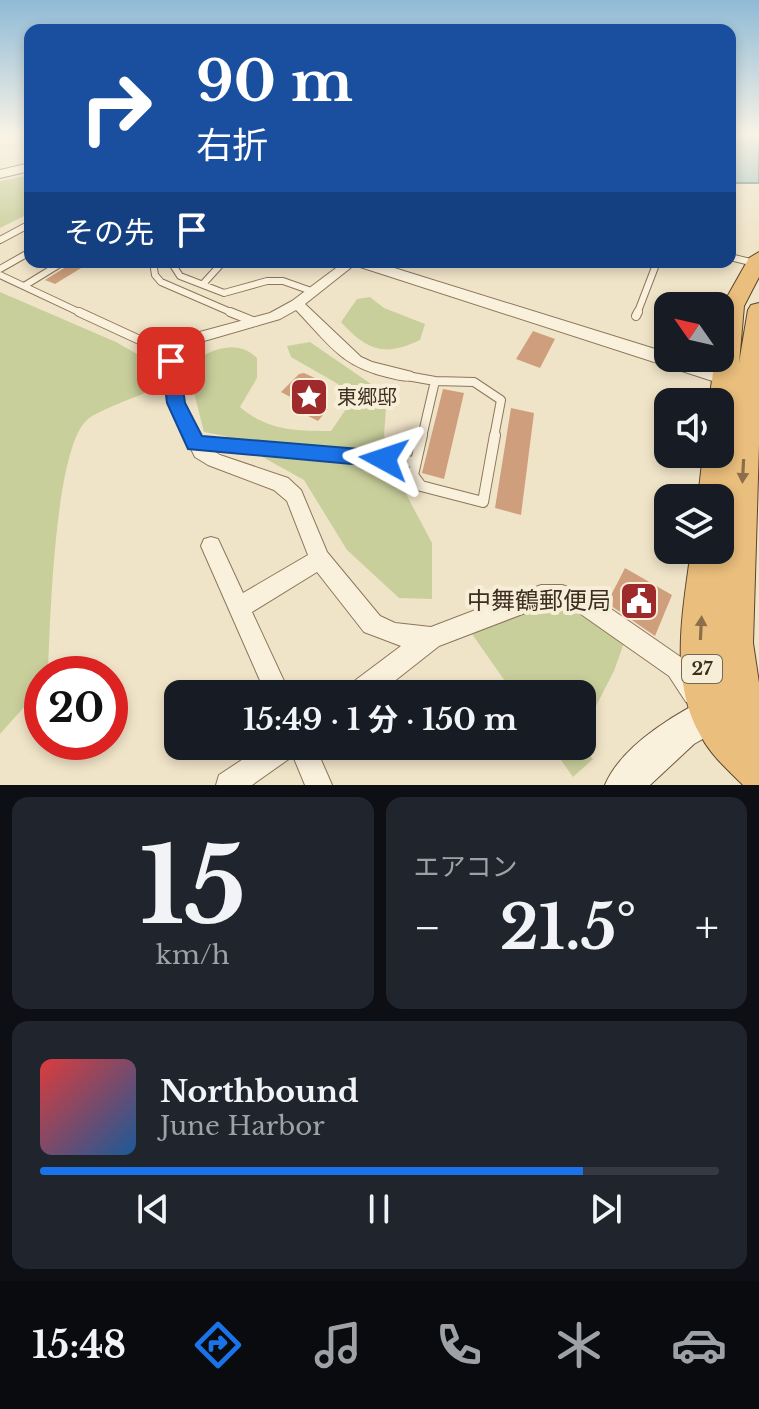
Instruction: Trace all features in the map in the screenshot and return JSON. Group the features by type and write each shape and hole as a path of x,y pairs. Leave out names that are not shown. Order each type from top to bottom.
{"highway":[{"name":"27","path":"744,384 733,306 757,262"},
{"name":"27","path":"759,310 744,384 734,643 737,713 733,746 759,771"},
{"name":"27","path":"707,564 700,658 737,713"}],"main road":[{"path":"624,785 667,743 737,713"}],"street":[{"path":"344,268 297,304 255,322 164,347 171,361 176,403 195,444 214,460 281,484 294,496 320,559 344,593 372,624 395,634 431,638"},
{"path":"378,268 744,384"},
{"path":"297,304 324,328 347,355 362,364 407,376"},
{"path":"211,546 272,680"},
{"path":"239,608 320,559"},
{"path":"376,680 431,638 541,596 562,596 580,601 737,713"},
{"path":"229,785 265,760"},
{"path":"308,760 319,785"}],"lane":[{"path":"0,240 24,227"},
{"path":"0,269 24,255"},
{"path":"736,258 757,262"},
{"path":"24,286 53,268"},
{"path":"154,268 161,282 255,322"},
{"path":"175,268 180,276 224,293 267,281 283,281 314,292"},
{"path":"203,284 218,268"},
{"path":"636,316 655,268"},
{"path":"0,275 144,342 164,347"},
{"path":"407,376 435,381 474,382 501,400 483,502 421,486 413,475 435,381"},
{"path":"195,444 416,462"}],"green space":[{"path":"24,176 24,216 0,228 0,181"},
{"path":"0,292 116,342 144,358 155,389 92,416 76,437 67,465 56,540 49,656 24,656 24,707 0,734"},
{"path":"370,297 384,308 425,324 420,340 397,348 377,348 350,332 341,322 357,299"},
{"path":"310,342 387,395 384,435 397,477 432,543 432,599 399,598 347,550 304,480 225,436 204,432 187,365 213,351 231,347 240,348 257,358 257,378 240,407 272,425 294,430 331,431 346,409 338,384 291,357 287,346"},
{"path":"560,602 624,643 596,706 596,680 504,680 472,634 544,605"},
{"path":"561,760 592,760 573,777"}],"water":[{"path":"736,171 759,171 759,183 736,183"}],"building":[{"path":"64,268 81,268 55,284 45,280"},
{"path":"533,331 555,339 540,368 516,359"},
{"path":"299,374 317,379 311,385 327,392 317,404 328,409 318,421 296,410 299,408 292,404 296,400 281,392"},
{"path":"443,389 464,393 444,479 422,473"},
{"path":"511,408 534,413 521,515 495,508"},
{"path":"625,568 672,595 655,636 607,603"}],"place":[{"name":"東郷邸","path":"309,397"},
{"name":"中舞鶴郵便局","path":"639,601"}],"route":[{"path":"171,361 176,403 195,444 384,459"}]}
